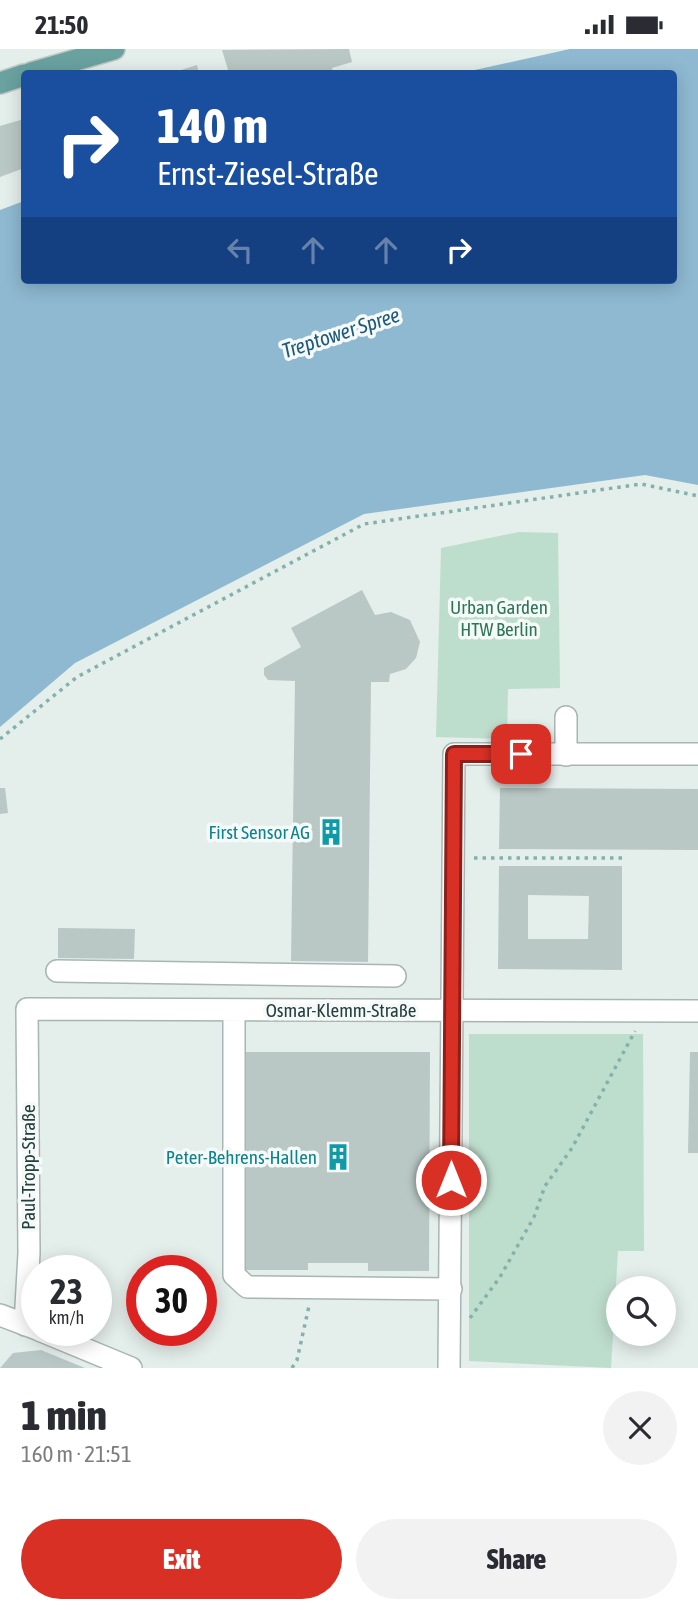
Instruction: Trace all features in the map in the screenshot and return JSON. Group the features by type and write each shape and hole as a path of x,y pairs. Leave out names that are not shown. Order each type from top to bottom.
{"main road":[{"path":"41,70 114,49"},
{"path":"0,83 21,76"}],"street":[{"path":"566,717 566,755"},
{"path":"449,1368 454,754 698,754"},
{"path":"57,971 395,976"},
{"name":"Osmar-Klemm-Straße","path":"27,1009 698,1011"},
{"name":"Paul-Tropp-Straße","path":"27,1009 29,1255"},
{"path":"234,1010 234,1275 247,1287 451,1289"},
{"path":"0,1315 21,1323"},
{"path":"77,1346 131,1368"}],"path":[{"path":"0,739 77,677 364,524 641,484 698,496"},
{"path":"452,858 622,858"},
{"path":"450,1324 465,1325 500,1277 534,1217 545,1186 572,1148 630,1041 639,1011"},
{"path":"292,1368 297,1360 314,1287"}],"green space":[{"name":"Urban Garden HTW Berlin","path":"519,532 558,533 560,688 508,689 507,739 436,737 441,548"},
{"path":"469,1034 643,1034 644,1251 618,1251 617,1276 606,1276 606,1346 612,1346 611,1368 469,1361"}],"water":[{"name":"Treptower Spree","path":"570,49 698,49 698,485 645,475 364,514 75,663 0,727 0,210 21,202 21,284 677,284 677,70 475,70"}],"building":[{"path":"349,49 352,62 332,70 228,70 222,50"},
{"path":"197,65 198,70 181,70"},
{"path":"21,120 21,169 0,177 0,126"},
{"name":"First Sensor AG","path":"362,590 375,615 391,612 410,620 420,642 416,658 406,669 390,674 389,682 371,682 368,962 291,961 295,681 268,680 264,675 264,668 301,647 291,628"},
{"path":"0,788 5,788 8,813 0,814"},
{"path":"500,788 698,789 698,850 499,849"},
{"path":"499,866 622,866 622,970 498,969","holes":["528,895 589,896 588,939 528,939"]},
{"path":"58,928 135,929 134,959 58,958"},
{"name":"Peter-Behrens-Hallen","path":"246,1052 430,1052 429,1271 368,1271 368,1263 308,1263 308,1270 245,1270"},
{"path":"690,1052 698,1052 698,1153 688,1153"},
{"path":"41,1350 85,1368 0,1368 13,1353"}],"place":[{"name":"First Sensor AG","path":"331,832"},
{"name":"Peter-Behrens-Hallen","path":"338,1157"}],"route":[{"path":"451,1180 454,754 521,754"}]}
